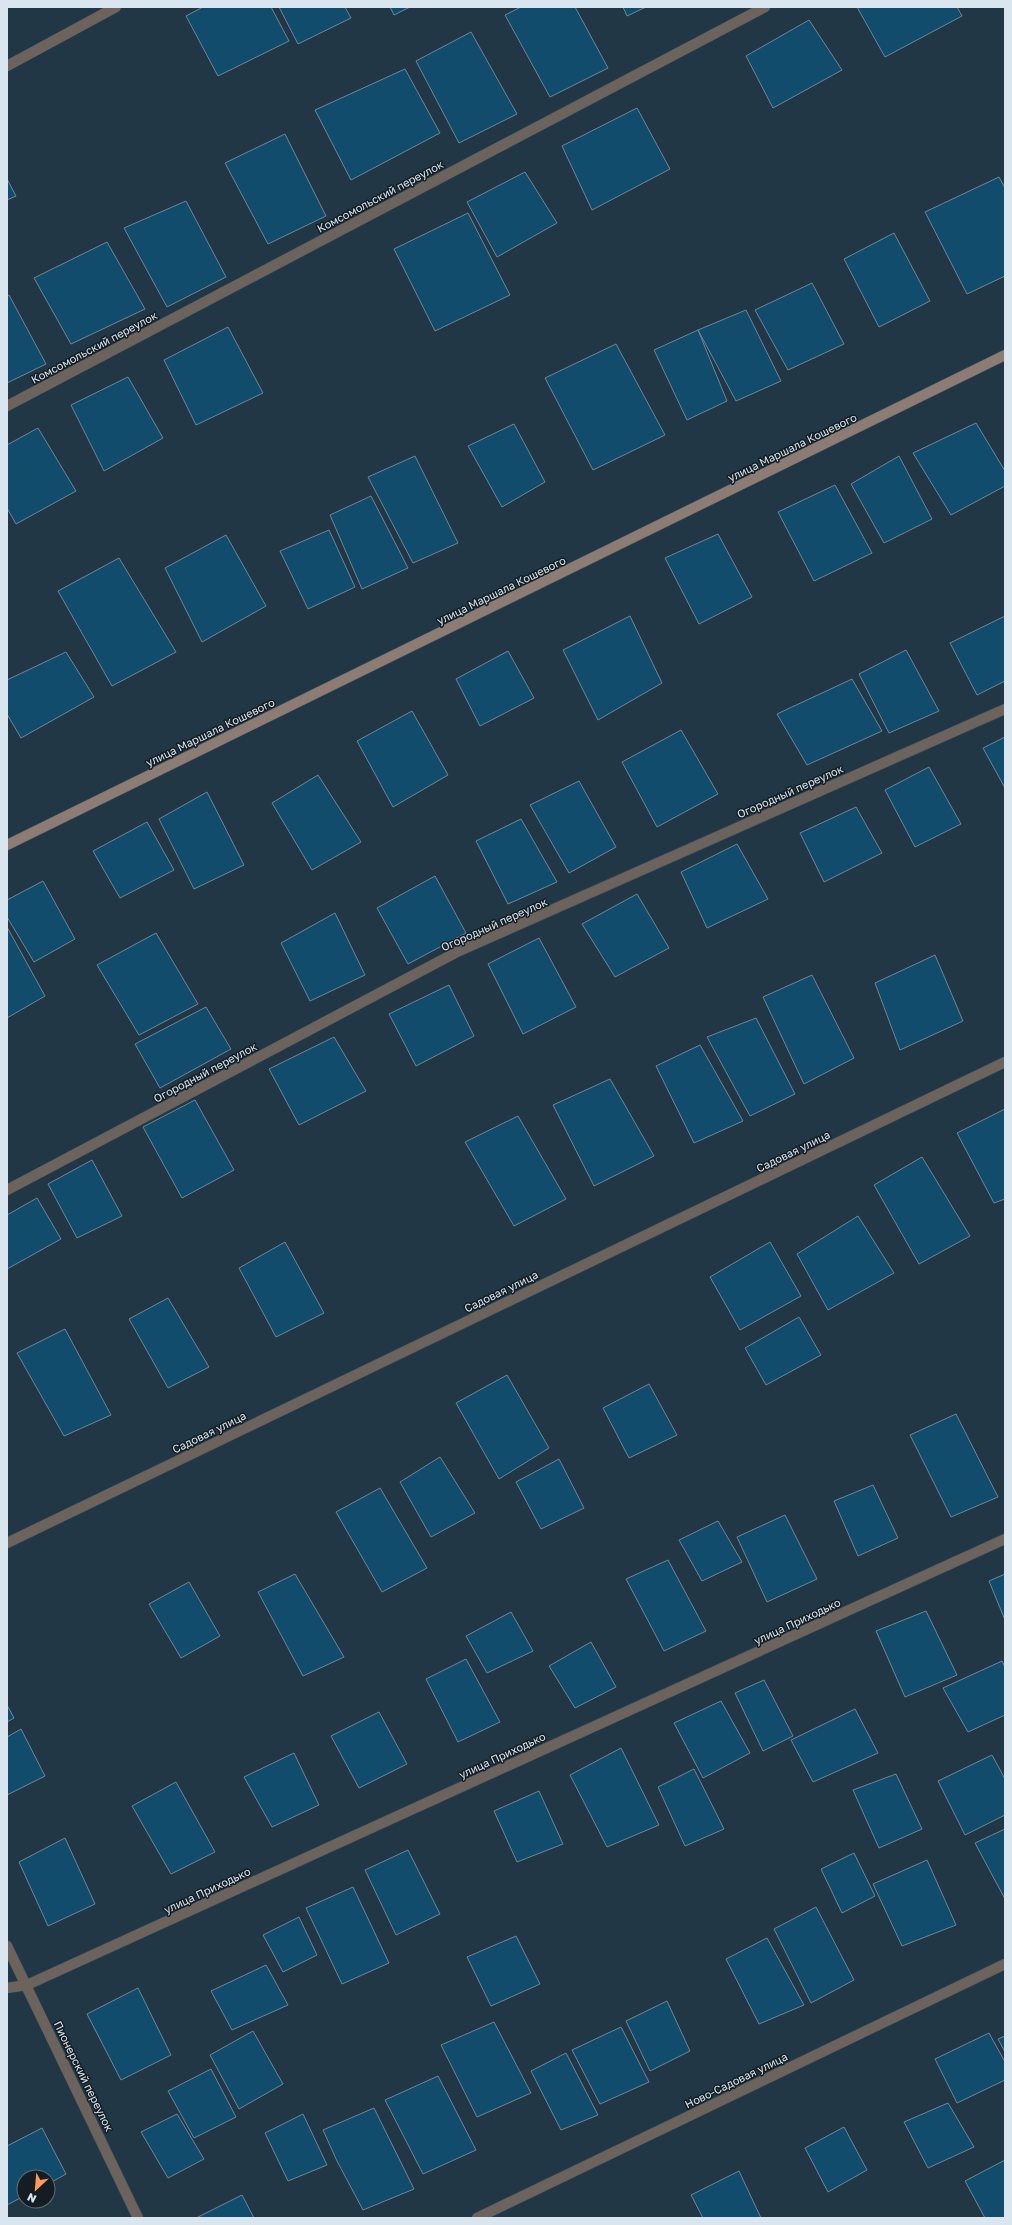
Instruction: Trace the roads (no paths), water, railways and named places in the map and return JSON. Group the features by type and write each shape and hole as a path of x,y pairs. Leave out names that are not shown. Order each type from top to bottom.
{"main road":[{"name":"улица Маршала Кошевого","path":"7,845 1005,355"}],"street":[{"path":"7,66 116,7"},
{"name":"Комсомольский переулок","path":"7,406 765,7"},
{"name":"Огородный переулок","path":"7,1190 457,952 1005,709"},
{"name":"Садовая улица","path":"7,1543 1005,1062"},
{"name":"улица Приходько","path":"7,1988 27,1985 1005,1539"},
{"name":"Пионерский переулок","path":"7,1946 138,2218"},
{"name":"Ново-Садовая улица","path":"477,2218 1005,1964"}]}
